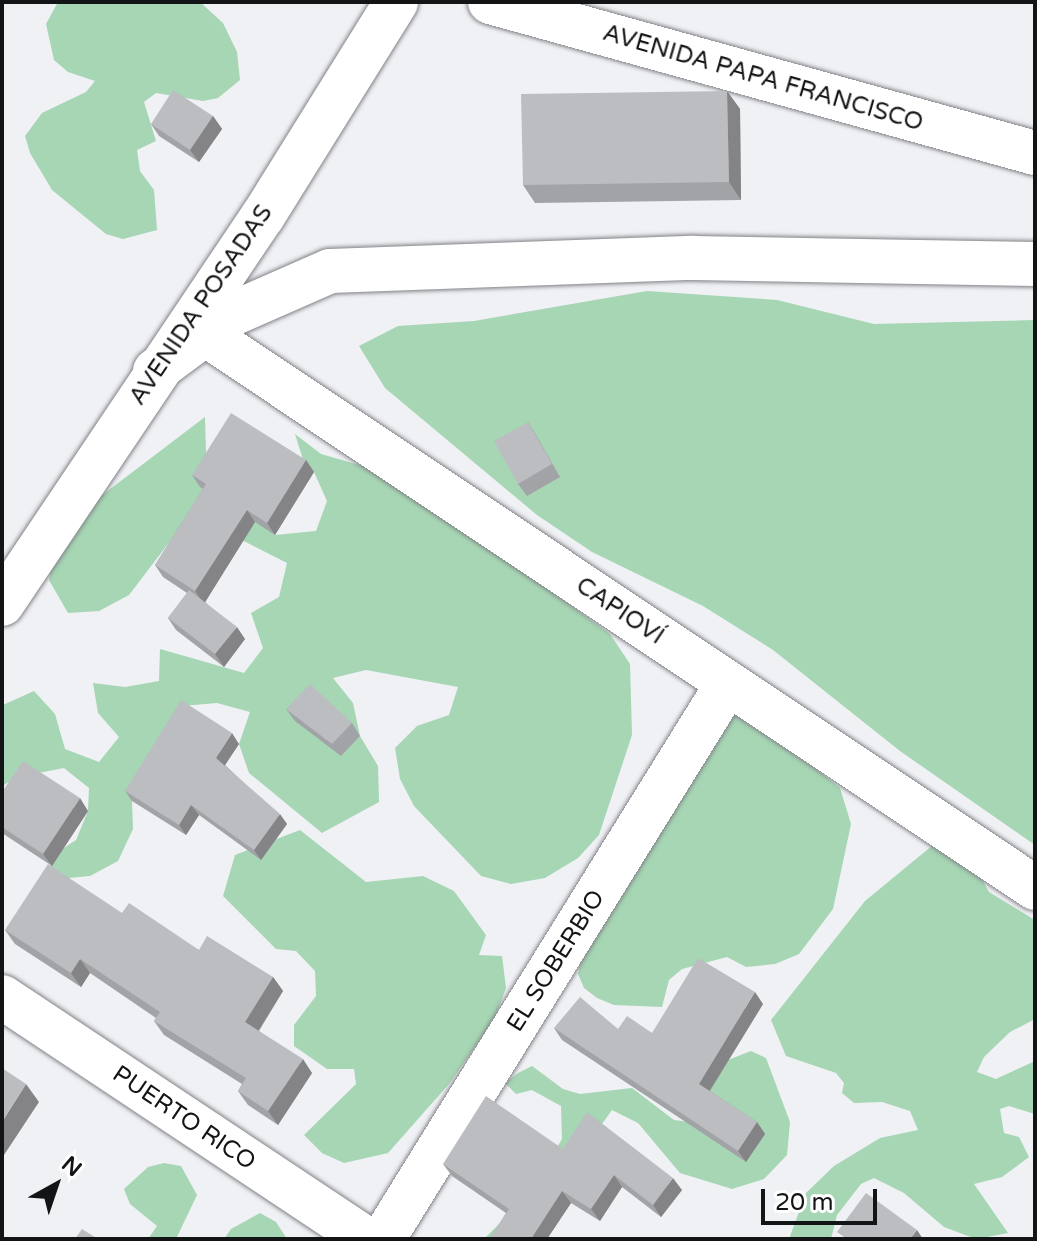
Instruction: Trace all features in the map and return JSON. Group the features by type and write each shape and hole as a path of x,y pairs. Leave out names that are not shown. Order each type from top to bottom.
{"street":[{"name":"AVENIDA POSADAS","path":"2,604 155,371 263,216 396,2"},
{"name":"AVENIDA PAPA FRANCISCO","path":"490,2 1035,153"},
{"path":"155,371 232,314 330,271 693,258 1035,264"},
{"name":"CAPIOVÍ","path":"205,334 1035,888"},
{"name":"EL SOBERBIO","path":"383,1239 728,683"},
{"name":"PUERTO RICO","path":"2,997 366,1239"}],"green space":[{"path":"58,2 200,2 223,23 237,52 240,80 218,98 203,101 156,93 144,102 156,141 137,150 140,171 154,190 157,230 123,239 106,234 52,190 30,153 25,136 42,113 86,92 95,81 68,72 54,60 46,24"},
{"path":"647,291 777,300 874,324 1035,320 1035,845 900,751 773,650 703,606 592,552 537,515 385,388 359,346 398,326 474,321"},
{"path":"205,417 206,451 221,485 275,535 316,531 327,501 314,472 305,466 295,434 321,454 387,473 610,634 630,664 632,735 599,835 578,858 545,878 511,884 481,876 414,806 400,779 395,748 417,726 449,715 458,687 366,670 333,678 353,703 360,736 378,766 379,802 322,833 249,773 239,744 250,712 217,703 182,706 132,801 133,829 118,861 90,876 58,879 47,859 76,840 88,811 89,788 64,768 18,777 2,786 3,705 34,691 55,714 65,749 99,762 119,737 98,713 93,683 125,687 159,681 160,649 244,673 263,648 251,613 279,597 287,563 228,533 174,536 129,595 99,611 68,613 49,580 55,546 72,518"},
{"path":"733,703 840,788 851,824 833,909 799,954 775,964 746,967 727,957 682,969 669,980 662,1007 614,1005 597,998 584,988 578,974 581,957"},
{"path":"300,830 366,882 423,876 454,891 486,935 479,955 502,956 506,988 495,1018 449,1084 388,1153 344,1163 322,1153 304,1135 356,1084 354,1069 327,1069 294,1046 294,1025 316,996 315,971 296,951 276,949 223,896 235,855"},
{"path":"933,845 975,867 989,892 1035,920 1035,1019 1010,1032 984,1057 977,1072 996,1079 1035,1061 1035,1114 1009,1106 1000,1109 1004,1133 1019,1137 1029,1157 1002,1177 974,1184 1008,1233 976,1239 944,1227 904,1193 874,1178 861,1184 837,1215 831,1239 789,1239 806,1193 834,1166 880,1138 918,1130 910,1111 882,1102 854,1103 842,1093 844,1083 836,1073 786,1056 771,1020 865,901"},
{"path":"751,1051 766,1058 790,1122 787,1155 764,1179 732,1189 680,1173 638,1123 612,1110 520,1239 484,1239 530,1193 562,1139 561,1106 532,1090 516,1094 505,1083 518,1073 532,1066 563,1089 580,1094 632,1088 674,1120 690,1122 728,1060"},
{"path":"164,1163 181,1166 197,1195 176,1239 148,1239 157,1226 130,1204 124,1189 148,1167"},
{"path":"260,1213 276,1222 287,1239 224,1239 231,1229"}],"building":[{"path":"173,90 213,116 190,150 151,124"},
{"path":"727,91 729,182 523,185 521,94"},
{"path":"231,413 306,460 267,523 247,510 195,591 155,565 206,484 192,475"},
{"path":"528,422 552,464 518,484 494,441"},
{"path":"189,590 237,627 215,654 168,618"},
{"path":"310,684 352,723 332,744 286,709"},
{"path":"181,700 232,733 216,758 280,814 254,850 191,805 179,825 125,791"},
{"path":"23,761 80,798 43,854 2,827 2,792"},
{"path":"48,864 122,913 129,903 199,950 207,936 273,977 245,1022 303,1059 268,1111 238,1091 246,1078 154,1021 160,1012 80,959 71,973 5,930"},
{"path":"698,958 755,992 699,1084 757,1122 738,1151 554,1028 580,997 618,1029 627,1016 652,1033"},
{"path":"2,1068 26,1084 2,1122"},
{"path":"486,1096 563,1149 587,1112 673,1178 653,1205 614,1175 591,1209 562,1191 531,1239 490,1239 509,1209 443,1164"},
{"path":"866,1193 917,1230 910,1239 847,1239 837,1232"},
{"path":"82,1229 98,1239 75,1239"}]}
